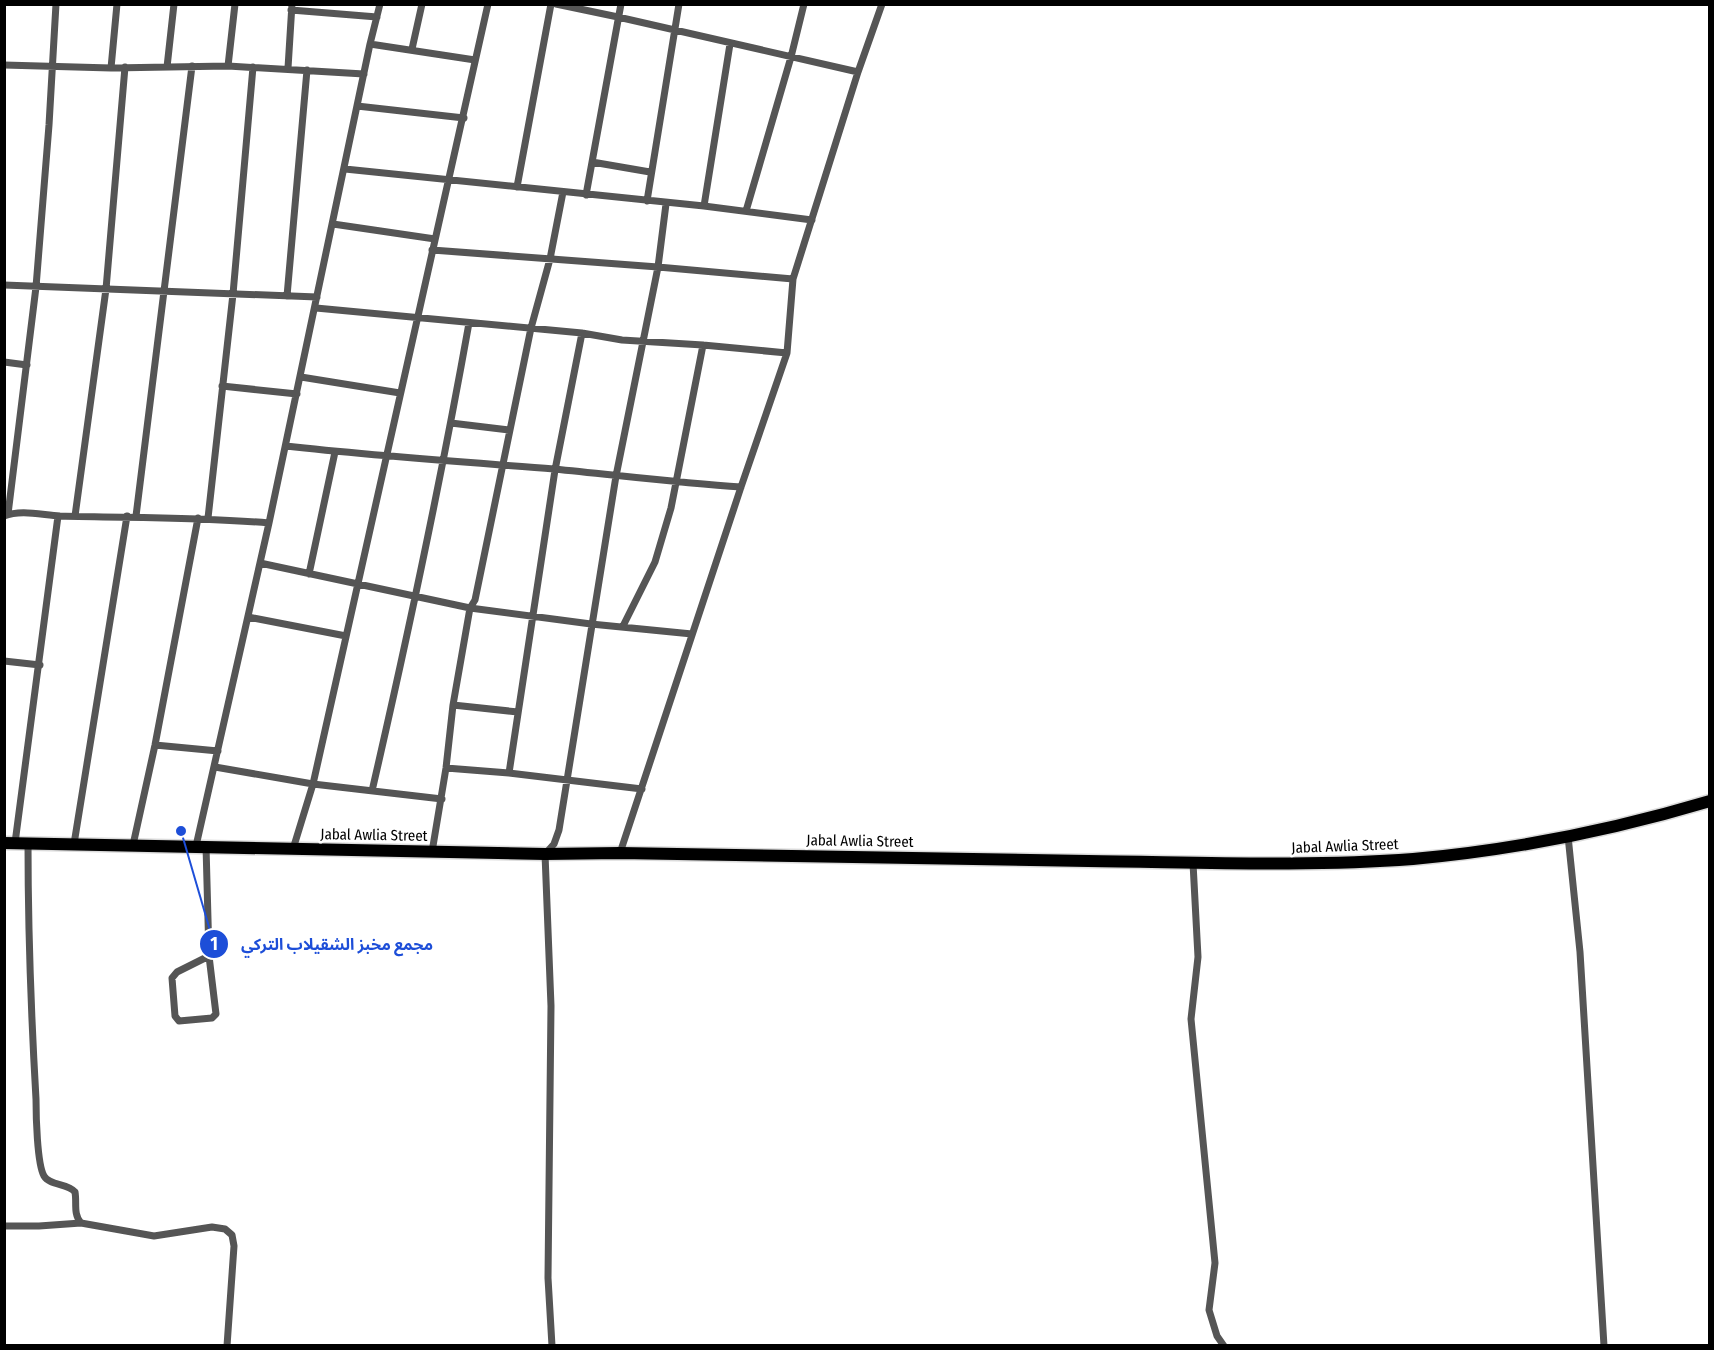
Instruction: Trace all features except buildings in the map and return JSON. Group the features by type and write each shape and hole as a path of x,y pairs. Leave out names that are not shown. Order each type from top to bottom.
{"highway":[{"name":"Jabal Awlia Street","path":"16,843 545,854 620,853 1309,863 1456,855 1568,836 1710,801"}],"street":[{"path":"56,4 36,287 6,515 24,513 58,516 208,518 269,523"},
{"path":"111,68 117,4"},
{"path":"167,67 174,4"},
{"path":"228,66 235,4"},
{"path":"209,956 177,972 172,978 175,1016 179,1021 212,1018 216,1014 209,956 201,846 215,767 380,4"},
{"path":"412,49 422,4"},
{"path":"293,849 314,784 488,4"},
{"path":"517,188 553,4 858,72"},
{"path":"586,195 621,4"},
{"path":"647,201 679,4"},
{"path":"746,211 804,4"},
{"path":"620,853 787,354 793,279 858,72 882,4"},
{"path":"288,68 292,7 377,17"},
{"path":"370,44 475,60"},
{"path":"704,206 730,44"},
{"path":"4,65 111,68 228,66 364,74"},
{"path":"136,516 192,66"},
{"path":"75,516 106,289 125,67"},
{"path":"208,518 233,294 253,67"},
{"path":"287,296 308,70"},
{"path":"357,106 464,118"},
{"path":"592,162 650,172"},
{"path":"345,169 666,204 704,206 812,220"},
{"path":"432,852 442,799 453,705 470,608 476,600 509,430 531,328 550,259 563,192"},
{"path":"552,1346 548,1278 551,1006 545,854 554,844 559,830 616,476 645,341 666,204"},
{"path":"333,224 435,239"},
{"path":"432,250 793,279"},
{"path":"4,285 317,297"},
{"path":"316,308 787,354"},
{"path":"372,791 417,597 469,323"},
{"path":"510,773 555,470 582,333"},
{"path":"623,626 655,562 671,508 703,345"},
{"path":"4,362 27,365"},
{"path":"301,377 400,393"},
{"path":"222,386 297,394"},
{"path":"451,423 509,430"},
{"path":"286,446 675,483 741,487"},
{"path":"309,574 335,452"},
{"path":"58,516 16,843 29,968 38,1143 44,1176 49,1180 71,1187 75,1192 77,1219 81,1223"},
{"path":"74,844 126,516"},
{"path":"133,845 155,745 198,518"},
{"path":"260,563 470,608 591,624 693,634"},
{"path":"248,617 346,636"},
{"path":"4,661 40,665"},
{"path":"453,705 518,712"},
{"path":"155,745 219,751"},
{"path":"215,767 314,784 442,799"},
{"path":"446,768 510,773 642,789"},
{"path":"1568,836 1580,952 1604,1346"},
{"path":"1193,863 1198,957 1191,1019 1215,1263 1209,1310 1215,1330 1224,1346"},
{"path":"4,1226 39,1227 81,1223 153,1236 212,1227 225,1229 232,1235 234,1246 227,1346"}],"place":[{"name":"مجمع مخبز الشقيلاب التركي","path":"181,831"}]}
